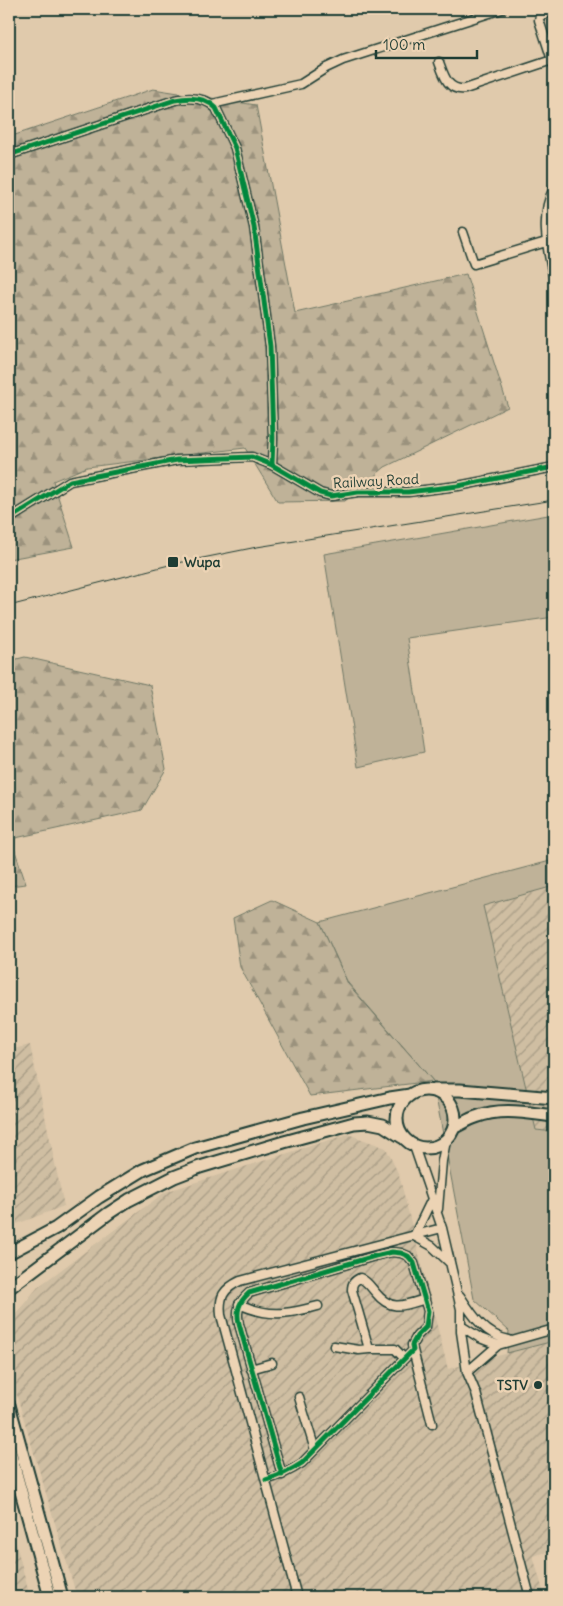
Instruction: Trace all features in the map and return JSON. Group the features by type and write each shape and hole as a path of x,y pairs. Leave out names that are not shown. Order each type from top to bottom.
{"street":[{"path":"212,104 301,84 343,60 502,9"},
{"path":"439,62 450,85 458,90 553,63 539,20 539,12 554,11"},
{"path":"9,155 175,100 193,98 212,104 216,108 235,148 254,227 270,346 272,465"},
{"path":"554,188 550,195 547,210 546,242 554,280"},
{"path":"463,232 474,264 546,242"},
{"name":"Railway Road","path":"9,519 70,481 177,460 252,457 272,465 320,493 331,496 358,492 408,492 458,486 554,467"},
{"path":"428,1090 441,1094 450,1103 455,1114 455,1127 446,1142 442,1161 438,1211"},
{"path":"9,1252 56,1228 120,1183 143,1170 186,1152 303,1118 428,1090 467,1090 554,1098"},
{"path":"402,1137 397,1119 403,1101 410,1095"},
{"path":"455,1127 475,1117 495,1112 554,1116"},
{"path":"9,1288 129,1200 174,1177 200,1168 354,1123 368,1122 383,1125 414,1146 425,1149 436,1147 446,1142"},
{"path":"414,1146 438,1211 461,1310 461,1326 468,1372 476,1393 530,1597"},
{"path":"414,1236 432,1199"},
{"path":"297,1597 221,1315 220,1304 222,1294 229,1286 240,1281 442,1228"},
{"path":"414,1236 432,1246 450,1263"},
{"path":"282,1474 237,1315 240,1304 249,1293 392,1252 408,1256 414,1264 428,1311 426,1327 416,1336 412,1345 432,1424"},
{"path":"369,1349 352,1290 354,1280 360,1278 366,1280 384,1302 390,1305 402,1306 425,1299"},
{"path":"457,1291 478,1323 500,1338 511,1341"},
{"path":"240,1304 254,1311 275,1314 302,1311 318,1306"},
{"path":"461,1326 480,1338 498,1344"},
{"path":"468,1372 498,1344 554,1329"},
{"path":"334,1346 359,1350 395,1349 404,1358"},
{"path":"266,1480 290,1472 302,1463 413,1350"},
{"path":"251,1369 272,1363"},
{"path":"299,1397 315,1450"},
{"path":"9,1405 62,1597"},
{"path":"9,1448 50,1597"}],"shaded area":[{"path":"554,886 554,1132 536,1130 483,906"},
{"path":"30,1045 64,1206 9,1227 9,1050"},
{"path":"348,1134 386,1148 399,1175 448,1369 554,1341 554,1550 533,1556 545,1597 77,1597 16,1393 14,1316 38,1287 165,1192"},
{"path":"9,1517 30,1597 9,1597"}],"green space":[{"path":"153,89 256,105 295,313 466,274 508,407 385,467 345,501 278,502 245,448 87,467 53,481 74,547 9,559 9,137"},
{"path":"554,514 554,617 407,638 424,752 358,767 324,554"},
{"path":"25,657 150,685 166,769 142,810 11,839 26,884 9,886 9,661"},
{"path":"554,860 554,886 483,906 536,1130 554,1132 554,1341 507,1353 509,1331 474,1299 433,1081 348,983 320,922"},
{"path":"272,900 320,922 348,984 433,1081 310,1096 240,967 233,918"}],"tram line":[{"path":"9,606 173,564 257,547 554,500"}],"cycle path":[{"path":"9,155 175,100 197,99 212,104 216,108 235,148 254,227 270,346 272,465"},
{"path":"9,519 70,481 177,460 252,457 272,465 320,493 331,496 358,492 408,492 458,486 554,467"},
{"path":"266,1480 280,1475 284,1473 302,1463 413,1350 412,1345 417,1336 426,1327 428,1311 414,1263 408,1256 392,1252 375,1256 249,1293 241,1303 238,1310 239,1324 282,1475"}],"place":[{"name":"Wupa","path":"173,562"},
{"name":"TSTV","path":"538,1385"}]}
